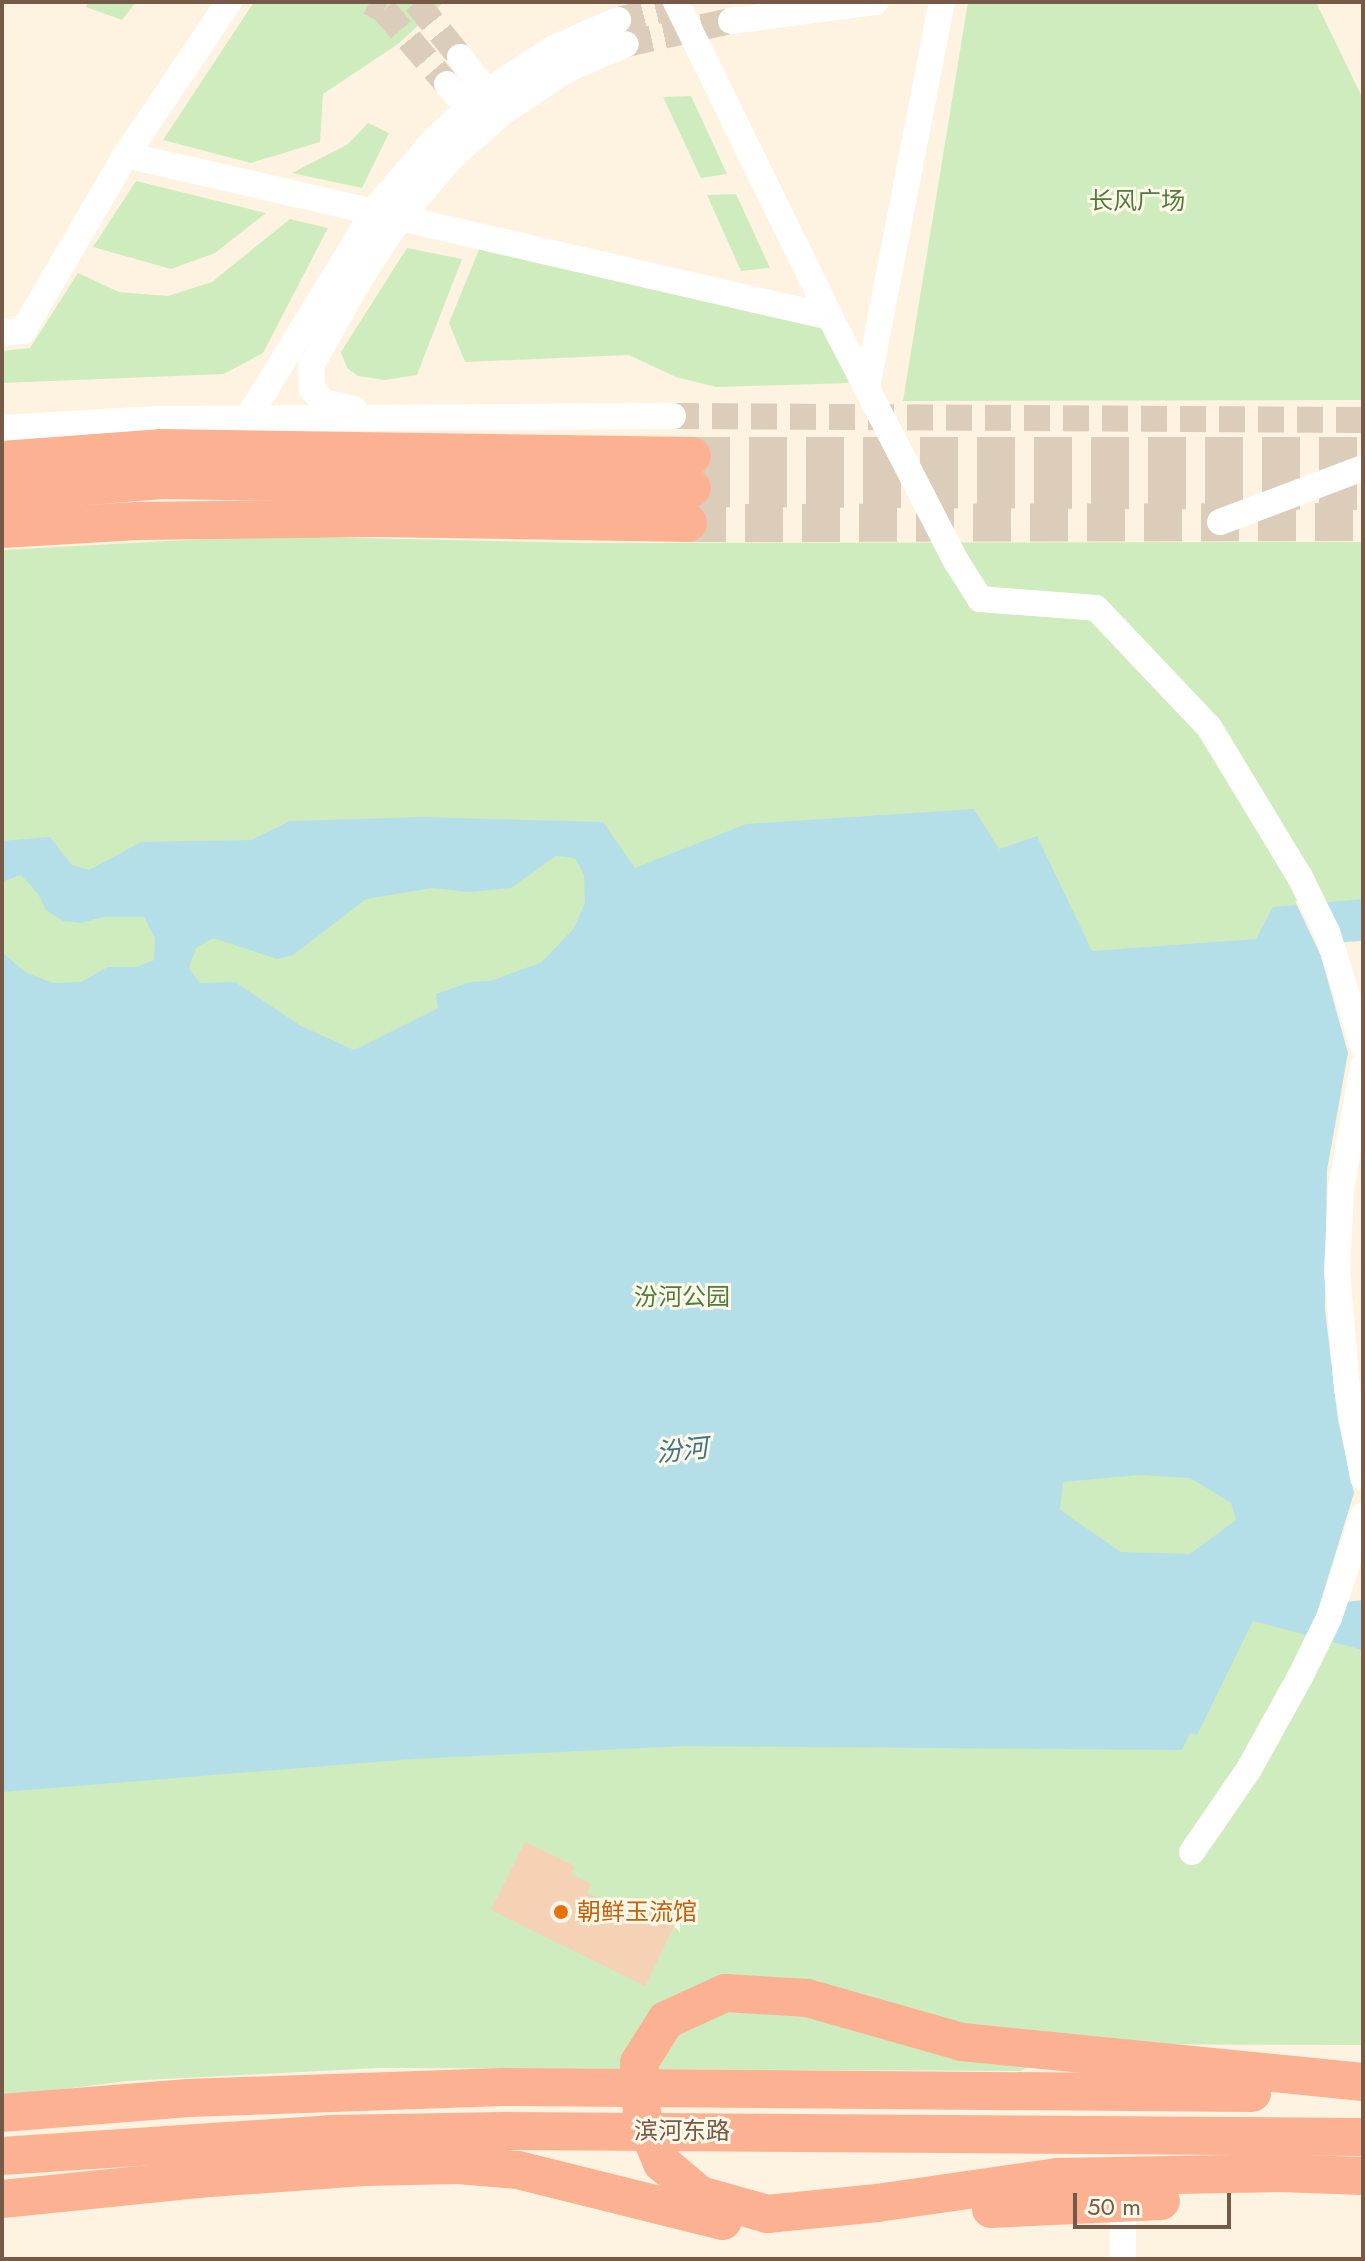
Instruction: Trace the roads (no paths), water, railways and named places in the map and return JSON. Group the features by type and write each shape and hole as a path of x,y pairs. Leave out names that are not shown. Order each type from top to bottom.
{"highway":[{"path":"2,460 160,448 690,489"},
{"path":"2,493 162,480 690,489"},
{"path":"2,529 137,521 393,518 690,489"},
{"path":"1363,2082 962,2042 808,1998 725,1993 666,2020 639,2063 642,2115 662,2163 700,2195 767,2214 877,2203 1057,2177 1280,2173 1363,2176"},
{"name":"滨河东路","path":"2,2113 188,2098 487,2087 1363,2093"},
{"name":"滨河东路","path":"2,2156 191,2141 352,2133 671,2130 1363,2137"},
{"path":"210,2178 352,2133"},
{"path":"2,2199 210,2178 364,2167 458,2165 518,2170 725,2222 808,2230 969,2210 1123,2202 1319,2198 1363,2186"}],"street":[{"path":"2,333 23,331 126,155 229,2"},
{"path":"676,2 830,317 956,561 980,599 1096,608 1209,727 1276,832 1327,932 1363,1046"},
{"path":"731,21 876,2"},
{"path":"867,387 942,2"},
{"path":"246,421 379,204 435,139 566,70 622,32"},
{"path":"460,57 486,110"},
{"path":"447,84 486,110"},
{"path":"405,417 323,402 312,389 311,366 359,280 399,219 452,157 486,110"},
{"path":"126,155 830,317"},
{"path":"2,428 155,419 246,421 673,416"},
{"path":"1220,522 1363,468"},
{"path":"1363,1066 1341,1188 1350,1272 1347,1389 1363,1478"},
{"path":"1192,1852 1256,1756 1301,1675 1329,1618 1363,1516"},
{"path":"1123,2202 1123,2259"}],"water":[{"name":"汾河","path":"974,809 999,849 1037,836 1092,951 1256,939 1273,907 1363,899 1363,1650 1253,1621 1197,1735 1190,1733 1182,1750 685,1746 413,1759 2,1792 2,952 25,972 53,983 81,982 108,967 136,967 154,960 155,938 144,917 103,917 81,923 63,921 46,910 38,894 21,875 2,882 2,841 50,837 72,865 89,870 141,842 251,840 290,821 422,817 603,822 635,868 746,824","holes":["556,856 575,858 584,875 585,903 574,928 542,962 490,981 470,982 436,994 438,1008 354,1050 301,1026 235,982 200,983 189,968 196,948 213,938 277,959 293,955 366,899 433,888 469,892 511,888","1140,1475 1190,1478 1231,1503 1236,1520 1190,1554 1121,1552 1060,1510 1063,1482"]}],"tunnel":[{"path":"370,2 384,10 447,84"},
{"path":"416,2 460,57"},
{"path":"618,20 693,2"},
{"path":"626,44 731,21"},
{"path":"673,416 1363,420"},
{"path":"692,456 1363,456"},
{"path":"692,488 1363,491"},
{"path":"688,523 1363,522"}],"place":[{"name":"朝鲜玉流馆","path":"561,1912"}],"park label":[{"name":"长风广场","path":"1137,201"},
{"name":"汾河公园","path":"682,1297"}]}
